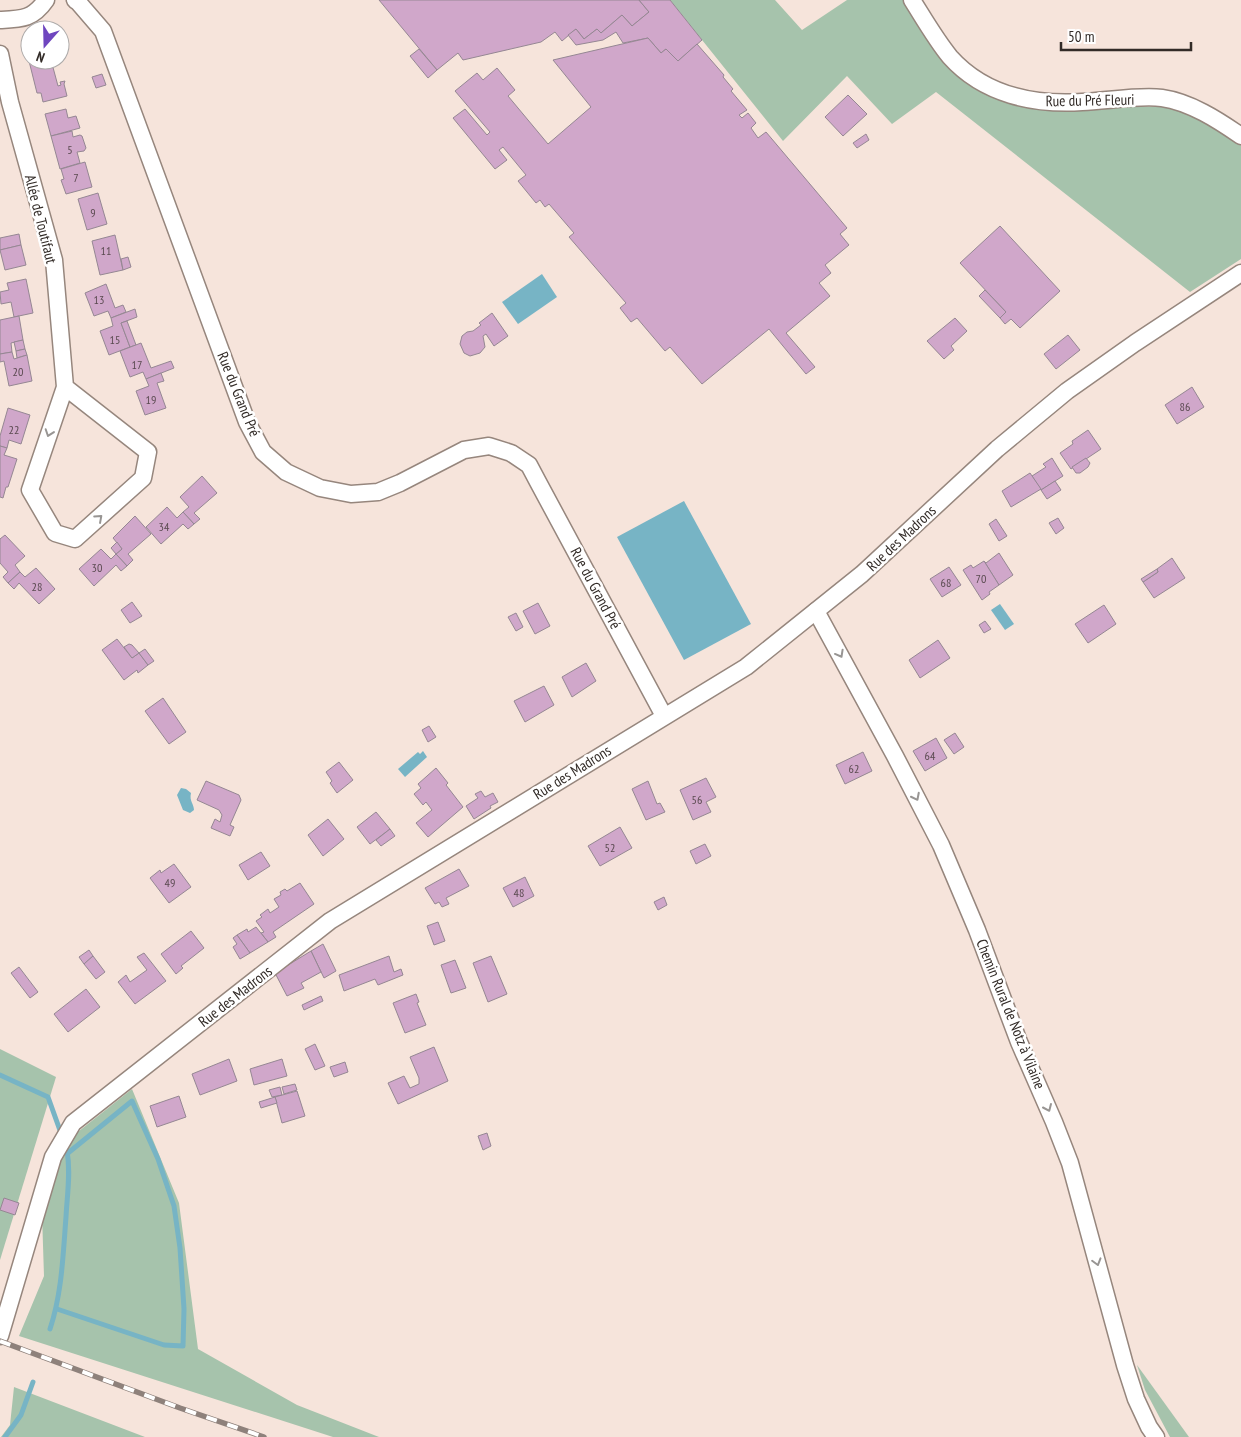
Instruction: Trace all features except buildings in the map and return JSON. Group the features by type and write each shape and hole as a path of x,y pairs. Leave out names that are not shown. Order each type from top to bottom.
{"street":[{"path":"0,20 23,19 38,11 46,0"},
{"name":"Rue du Pré Fleuri","path":"912,0 951,57 974,78 996,90 1026,99 1054,102 1162,98 1193,108 1241,136"},
{"name":"Rue du Grand Pré","path":"77,1 104,31 247,422 263,452 286,472 320,488 351,494 378,492 464,450 489,446 511,453 529,465 664,716"},
{"name":"Allée de Toutifaut","path":"0,54 10,102 54,260 65,387 30,490 55,533 75,539 143,478 148,452 65,387"},
{"name":"Rue des Madrons","path":"0,1336 53,1157 73,1123 330,921 746,667 862,574 997,449 1067,391 1135,343 1241,273"},
{"name":"Chemin Rural de Notz à Vilaine","path":"816,611 918,800 974,922 1019,1042 1070,1164 1136,1400 1156,1437"}],"green space":[{"path":"670,0 775,0 802,30 847,0 906,0 968,80 1116,106 1167,107 1183,110 1213,125 1241,144 1241,259 1190,292 936,92 892,124 847,76 783,141"},
{"path":"0,1049 56,1077 0,1260"},
{"path":"132,1089 179,1203 198,1349 297,1405 379,1437 333,1437 19,1336 44,1276 42,1214 52,1174 74,1135"},
{"path":"1137,1365 1189,1437 1170,1437 1145,1390"},
{"path":"14,1387 145,1437 1,1437 10,1425"}],"water":[{"path":"542,274 557,297 518,324 502,302"},
{"path":"684,501 751,624 684,660 617,537"},
{"path":"1000,604 1014,624 1005,630 991,610"},
{"path":"423,751 427,757 405,777 398,769 418,752 420,754"},
{"path":"181,788 191,793 194,810 190,813 183,810 177,795"}],"waterway":[{"path":"0,1075 48,1097 62,1136"},
{"path":"57,1309 164,1345 183,1346 184,1309 180,1248 174,1206 158,1159 132,1101 68,1153"},
{"path":"50,1329 60,1288 63,1260 69,1176 67,1151"},
{"path":"5,1437 21,1415 33,1382"}],"railway":[{"path":"0,1341 264,1437"}]}
